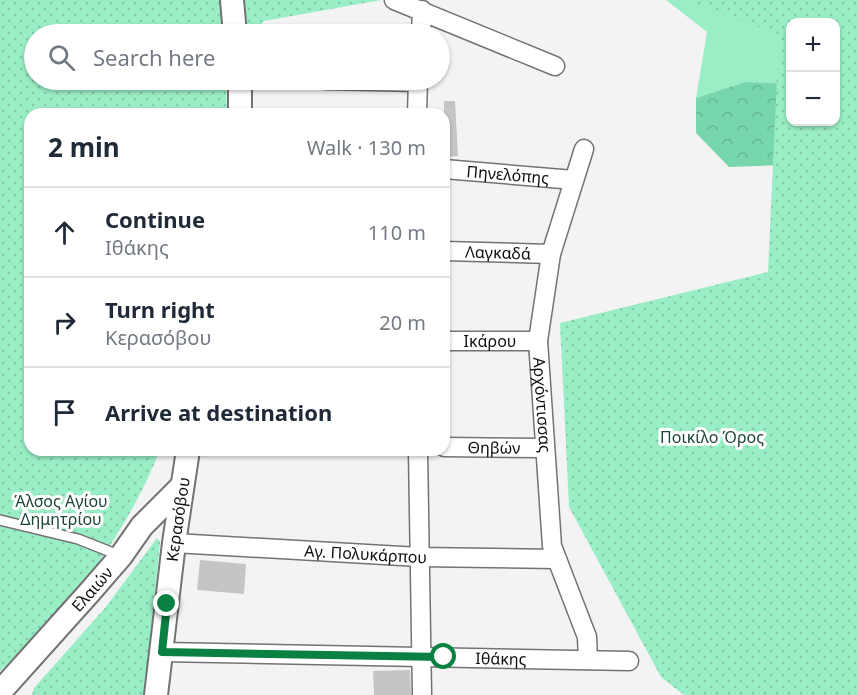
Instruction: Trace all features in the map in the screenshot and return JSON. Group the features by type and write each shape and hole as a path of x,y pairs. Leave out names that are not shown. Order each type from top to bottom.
{"street":[{"path":"232,0 234,24"},
{"path":"394,0 555,66"},
{"path":"421,24 422,10"},
{"path":"240,90 240,108"},
{"path":"417,108 418,90"},
{"name":"Αρχόντισσας","path":"584,149 551,254 538,341 552,546 587,637 588,660"},
{"name":"Πηνελόπης","path":"450,170 574,180"},
{"name":"Λαγκαδά","path":"450,251 551,254"},
{"name":"Ικάρου","path":"450,341 538,341"},
{"name":"Θηβών","path":"450,447 544,448"},
{"name":"Κερασόβου","path":"156,695 181,486 187,456"},
{"path":"418,456 422,695"},
{"name":"Ελαιών","path":"0,692 121,556 142,526 181,486"},
{"name":"Αγ. Πολυκάρπου","path":"174,543 419,557 557,559"},
{"name":"Ιθάκης","path":"162,652 629,661"}],"lane":[{"path":"0,520 78,539 121,556"}],"green space":[{"name":"Άλσος Αγίου Δημητρίου","path":"0,0 381,0 264,21 262,24 24,24 24,90 226,90 227,108 24,108 24,456 157,456 130,512 93,570 49,623 0,671"},
{"path":"666,0 858,0 840,18 786,18 786,83 745,82 696,98 707,32"},
{"name":"Ποικίλο Όρος","path":"682,0 858,0 858,695 684,695 661,677 569,507 560,323 768,272 779,34"},
{"path":"745,82 786,83 786,126 836,126 858,308 781,165 729,167 696,133 696,98"},
{"path":"157,538 160,542 145,695 32,695 34,688 105,608"}],"building":[{"path":"444,101 455,101 458,156 450,157 450,108 444,108"},
{"path":"200,560 246,564 244,594 197,590"},
{"path":"410,670 411,695 374,695 373,671"}],"route":[{"path":"167,604 162,652 444,657"}]}
